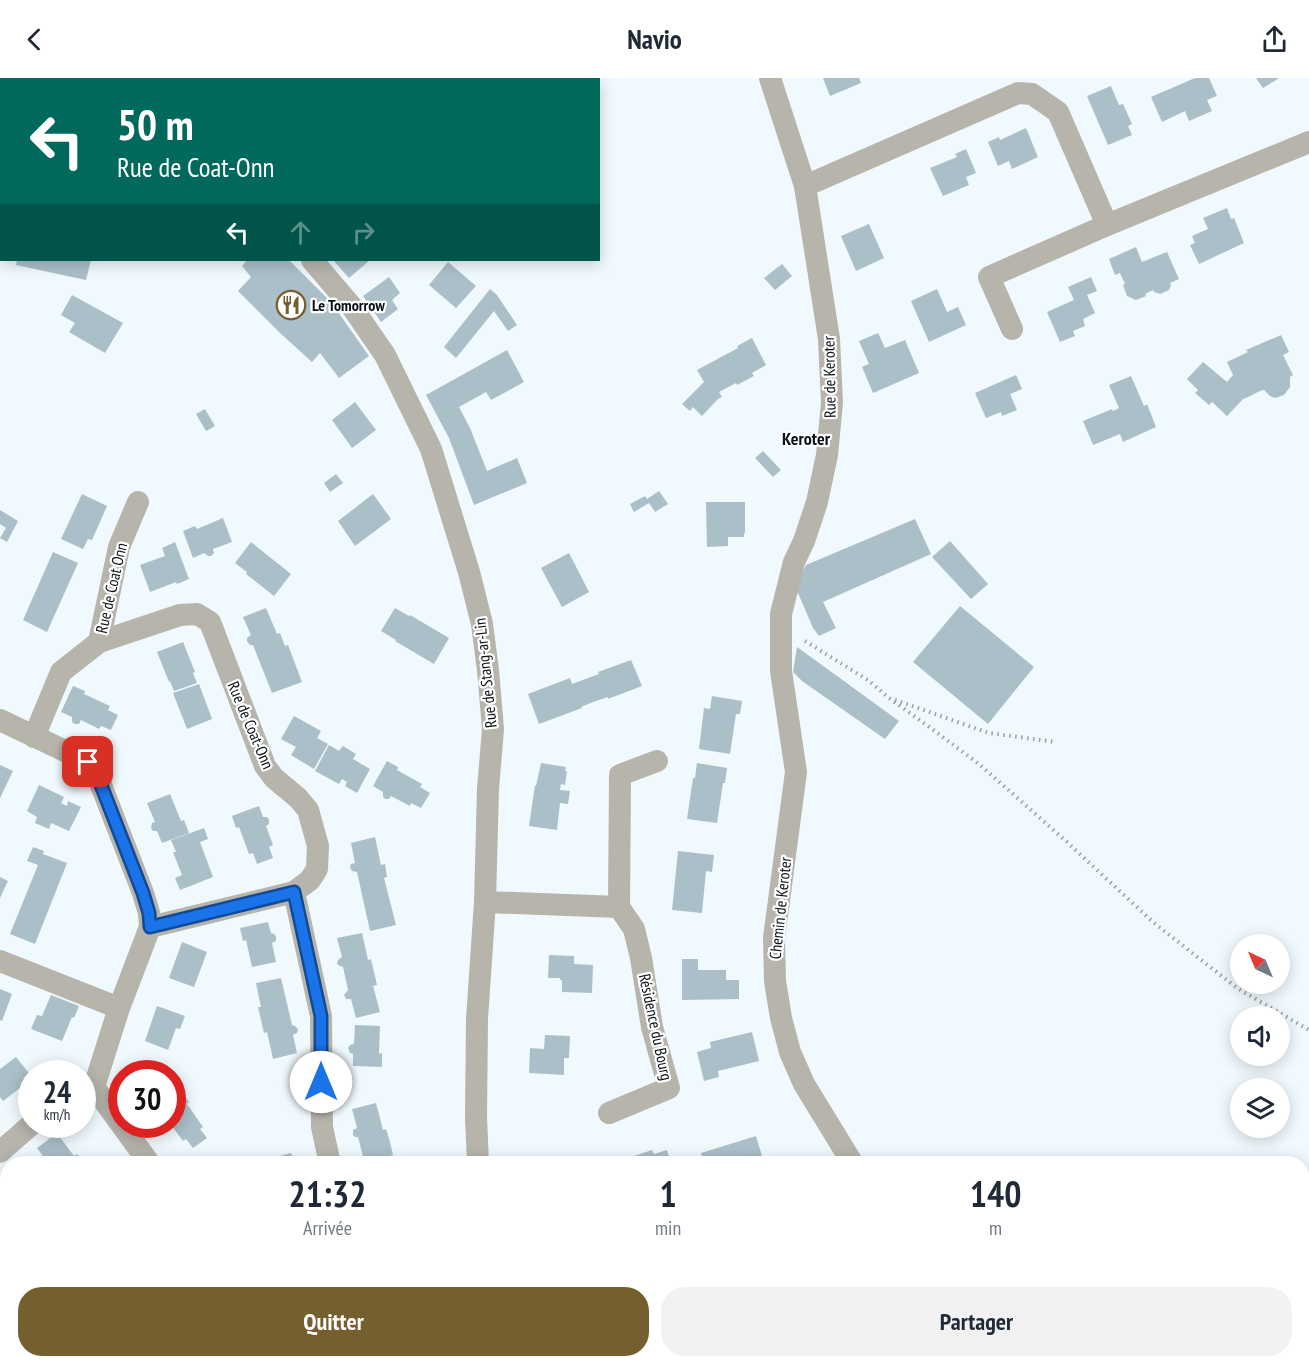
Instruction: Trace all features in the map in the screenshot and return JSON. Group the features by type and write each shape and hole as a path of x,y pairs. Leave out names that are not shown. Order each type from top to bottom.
{"street":[{"name":"Rue de Keroter","path":"770,78 805,186 829,339 832,403 827,455 817,502 795,562 781,614 781,671"},
{"path":"805,186 1018,93 1032,94 1058,112 1107,225"},
{"path":"1012,329 989,277 1107,225 1306,149"},
{"name":"Rue de Stang-ar-Lin","path":"313,261 352,307 385,355 430,449 469,572 482,624 493,729 477,1019 478,1156"},
{"name":"Rue de Coat Onn","path":"99,642 119,548 138,502"},
{"name":"Rue de Coat-Onn","path":"34,737 62,672 99,642 180,615 197,614 210,622 265,766 274,778 298,798 308,810 318,846 317,868 310,880 294,892"},
{"name":"Chemin de Keroter","path":"781,671 796,772 774,938 775,981 790,1052 804,1084 848,1156"},
{"path":"0,720 88,762 99,780 149,913 150,927 96,1068"},
{"path":"485,902 619,907 620,775 657,761"},
{"path":"150,927 294,892 321,1016 322,1127 328,1156"},
{"name":"Résidence du Bourg","path":"609,1113 669,1088 652,1027 642,958 634,929 619,907"},
{"path":"0,961 119,1008"},
{"path":"96,1099 143,1156"},
{"path":"0,1152 18,1136"}],"path":[{"path":"781,625 868,680 979,764 1154,923 1238,988 1309,1030"},
{"path":"889,698 989,733 1056,742"}],"building":[{"path":"823,78 859,78 861,83 830,96"},
{"path":"1195,78 1209,78 1217,96 1207,100 1212,111 1189,121 1185,111 1162,122 1151,97"},
{"path":"1256,78 1279,78 1263,88"},
{"path":"1111,86 1119,105 1123,104 1132,124 1128,126 1132,135 1108,145 1087,96"},
{"path":"1026,128 1038,157 1012,169 1009,161 998,166 988,142 999,137 1000,140"},
{"path":"966,149 976,173 966,177 969,185 943,196 930,168 957,157 955,154"},
{"path":"1227,208 1231,219 1234,218 1244,243 1199,264 1190,245 1195,243 1192,236 1208,229 1203,218"},
{"path":"869,224 884,258 856,271 841,236"},
{"path":"1136,247 1142,262 1167,252 1179,279 1170,283 1169,290 1160,294 1153,290 1136,300 1127,296 1120,273 1115,275 1109,259"},
{"path":"17,261 91,261 86,280 16,265"},
{"path":"246,261 290,261 331,302 369,356 339,378 320,353 312,362 238,291 251,277 242,266"},
{"path":"334,261 369,261 349,278"},
{"path":"448,262 476,286 456,308 429,285"},
{"path":"782,264 792,276 775,290 764,278"},
{"path":"389,277 400,293 392,300 398,309 381,322 363,296"},
{"path":"1091,277 1097,291 1087,295 1095,313 1083,319 1085,326 1073,331 1075,336 1060,342 1047,312 1074,300 1068,287"},
{"path":"490,289 497,295 517,325 508,331 494,311 456,358 444,347"},
{"path":"937,289 947,312 958,307 966,325 929,342 911,301"},
{"path":"72,295 123,323 105,353 69,332 75,323 61,315"},
{"path":"878,333 885,348 905,340 919,373 873,393 862,367 869,364 859,341"},
{"path":"1281,335 1289,352 1283,355 1293,375 1290,377 1290,387 1284,395 1275,398 1264,390 1260,391 1244,398 1227,416 1212,402 1209,405 1195,393 1198,390 1187,379 1203,362 1227,382 1233,375 1227,362 1248,352 1246,350"},
{"path":"752,338 766,365 752,373 754,376 719,392 722,397 702,416 693,407 690,411 682,404 704,382 697,370"},
{"path":"507,350 524,382 491,400 486,392 459,407 487,471 517,458 527,483 474,505 449,438 426,395"},
{"path":"1016,375 1022,389 1010,394 1017,410 1002,416 1001,412 986,418 975,393"},
{"path":"1131,376 1144,406 1147,404 1156,427 1123,442 1120,434 1093,445 1083,421 1119,408 1109,385"},
{"path":"355,402 376,430 352,448 332,420"},
{"path":"205,409 215,426 206,431 196,414"},
{"path":"763,451 781,470 773,477 755,458"},
{"path":"336,474 343,483 330,492 324,483"},
{"path":"659,491 668,504 655,512 649,503 634,512 630,504 645,496 647,499"},
{"path":"82,494 107,506 92,540 88,539 83,549 61,539"},
{"path":"373,494 391,519 355,546 338,521"},
{"path":"706,502 745,502 744,537 728,537 728,546 707,547"},
{"path":"0,510 18,521 7,542 0,538 6,528 0,524"},
{"path":"223,518 232,542 213,549 214,553 211,556 204,553 193,558 183,531 195,526 197,529"},
{"path":"915,519 931,554 823,602 836,628 819,636 813,628 795,586 806,565"},
{"path":"950,541 988,584 971,599 932,557"},
{"path":"175,542 189,579 150,592 140,565 165,556 162,548"},
{"path":"251,542 291,574 274,596 235,563"},
{"path":"53,552 78,563 47,632 23,620"},
{"path":"569,553 589,592 562,607 541,568"},
{"path":"960,606 1034,667 988,724 913,662"},
{"path":"266,608 277,634 280,633 285,646 288,645 302,682 272,693 253,645 247,641 251,635 243,617"},
{"path":"395,608 449,638 434,664 381,631"},
{"path":"183,642 197,683 174,691 157,652"},
{"path":"797,647 899,721 885,739 802,681 793,672"},
{"path":"631,660 642,686 608,699 608,697 593,702 539,724 528,694 570,678 572,684"},
{"path":"199,684 212,719 187,729 173,693"},
{"path":"73,686 85,691 84,694 110,706 108,710 118,715 111,730 101,726 99,729 81,720 79,724 75,724 72,722 72,717 61,712"},
{"path":"712,696 742,701 740,714 736,714 730,754 699,749 704,708 710,709"},
{"path":"294,716 321,731 317,738 328,744 314,769 291,755 296,747 281,739"},
{"path":"329,745 339,751 343,746 356,754 353,759 370,769 357,793 345,786 347,782 342,779 339,784 315,771"},
{"path":"387,761 398,767 397,770 422,784 420,787 430,793 421,808 411,803 410,806 391,796 385,799 383,792 373,786"},
{"path":"541,763 566,767 565,771 567,771 565,785 561,784 560,790 570,791 568,804 560,803 557,830 529,826"},
{"path":"697,763 727,768 717,823 687,819"},
{"path":"0,765 13,771 0,798"},
{"path":"39,785 64,797 61,803 67,806 68,801 81,807 69,831 51,823 49,829 35,823 37,817 27,811"},
{"path":"170,794 181,821 184,820 189,833 162,843 157,831 151,828 152,823 155,822 147,803"},
{"path":"259,806 263,817 269,820 266,826 273,845 269,847 273,858 257,864 253,853 249,854 239,827 236,828 232,816"},
{"path":"204,828 208,839 200,842 213,877 180,890 175,878 182,875 171,840"},
{"path":"375,837 381,865 385,864 387,877 384,878 396,925 370,931 357,872 352,871 350,867 355,863 351,843"},
{"path":"33,847 44,851 43,854 67,863 35,944 10,934 38,865 27,861"},
{"path":"678,851 714,855 712,872 706,871 702,913 672,910"},
{"path":"0,877 8,881 0,898"},
{"path":"268,922 271,933 276,936 276,941 272,943 276,962 252,967 246,940 243,941 240,928"},
{"path":"362,933 377,985 373,986 380,1012 356,1018 351,999 346,999 344,995 348,990 343,967 337,964 342,957 337,938"},
{"path":"182,942 207,952 194,987 169,978"},
{"path":"549,955 574,956 574,964 593,965 592,993 562,992 560,978 548,978"},
{"path":"682,959 698,959 698,970 726,970 726,980 739,980 739,999 682,1000"},
{"path":"281,978 292,1025 298,1029 293,1035 297,1053 273,1059 258,1007 261,1007 256,983"},
{"path":"0,989 12,994 2,1021 0,1020"},
{"path":"51,995 79,1006 62,1041 31,1029 37,1015 42,1016"},
{"path":"157,1006 185,1016 180,1029 176,1028 168,1050 145,1041"},
{"path":"355,1025 380,1026 379,1054 382,1053 382,1067 353,1066 353,1054 348,1048 354,1044"},
{"path":"752,1032 759,1061 718,1071 719,1077 704,1081 697,1052 711,1048 710,1042"},
{"path":"545,1035 570,1036 569,1058 564,1058 564,1075 529,1073 530,1048 544,1049"},
{"path":"16,1057 18,1060 18,1090 3,1101 0,1097 0,1069"},
{"path":"186,1098 189,1102 187,1104 203,1127 200,1129 207,1138 193,1148 186,1139 183,1141 181,1138 186,1138"},
{"path":"376,1103 393,1155 363,1156 358,1137 353,1135 353,1130 357,1128 352,1109"},
{"path":"756,1136 762,1156 702,1156 701,1153"},
{"path":"50,1138 61,1138 74,1156 43,1156 37,1148"},
{"path":"652,1150 654,1154 667,1150 669,1156 634,1156"}],"place":[{"name":"Le Tomorrow","path":"291,305"}],"district":[{"name":"Keroter","path":"806,438"}],"route":[{"path":"88,762 99,780 143,893 149,913 150,927 294,892 321,1016 321,1082"}]}
